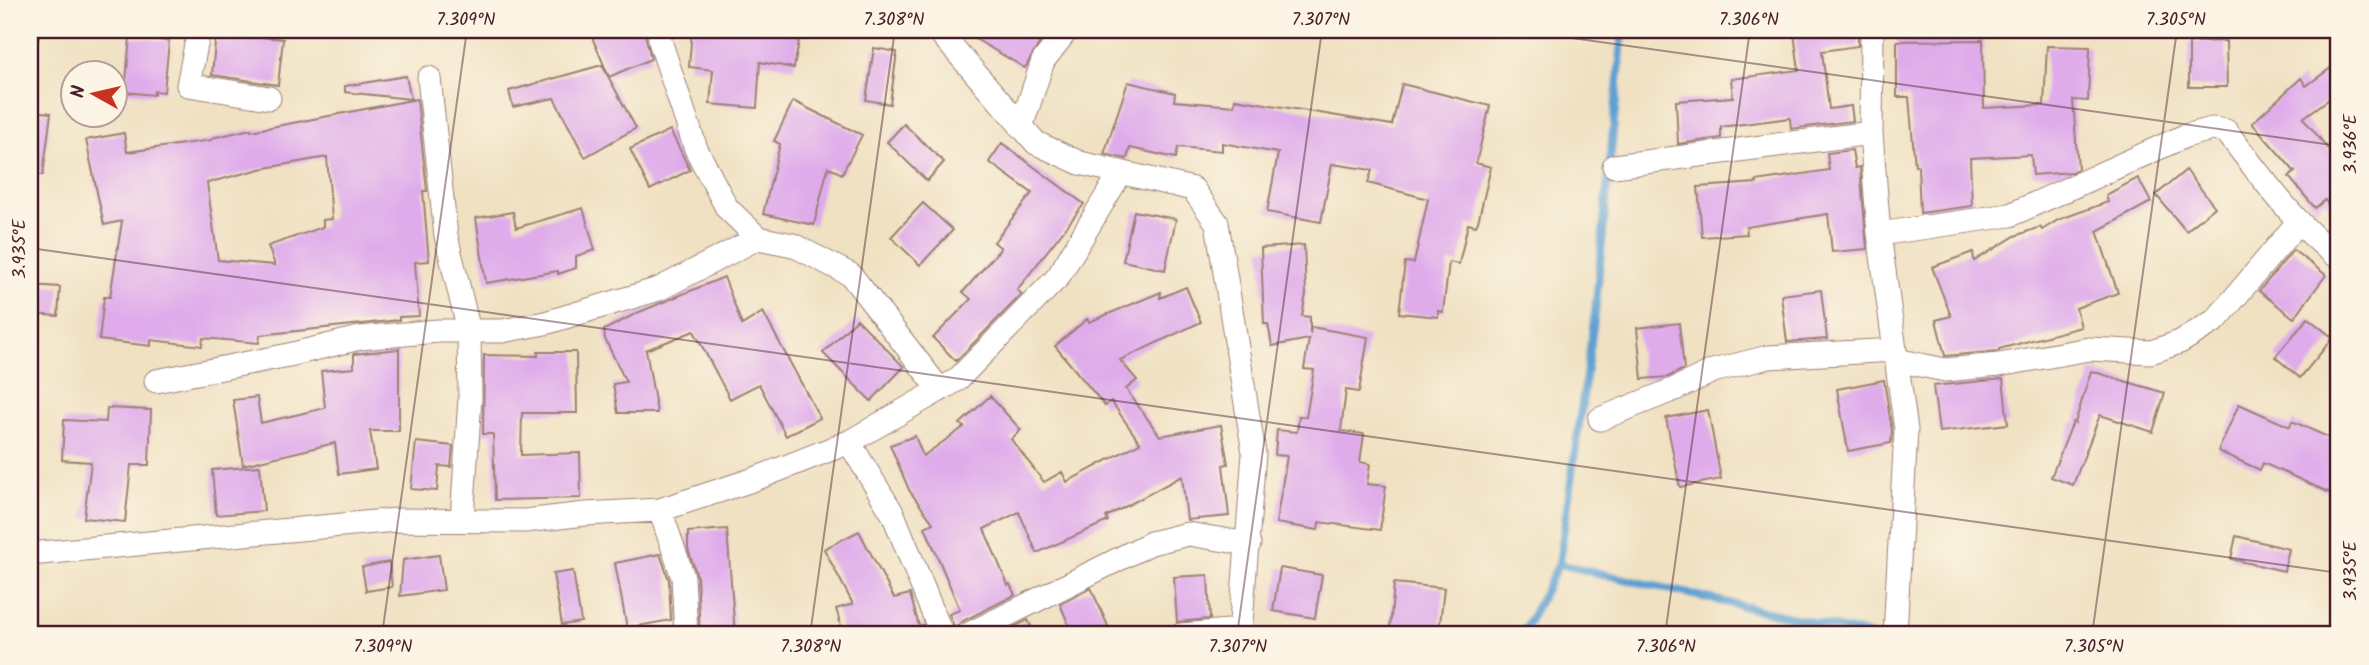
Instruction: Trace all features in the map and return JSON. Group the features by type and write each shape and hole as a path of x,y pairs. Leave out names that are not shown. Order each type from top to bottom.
{"street":[{"path":"198,30 188,85 269,98"},
{"path":"660,30 660,41 696,149 727,208 758,239 793,245 851,275 940,390"},
{"path":"942,30 942,35 1036,144 1080,163 1193,189 1217,223 1254,453 1249,544 1240,633 1181,635"},
{"path":"1021,127 1044,61 1067,30"},
{"path":"1871,30 1871,133 1879,234 1906,430 1895,635"},
{"path":"429,78 446,236 469,331 470,398 461,520"},
{"path":"1879,234 2010,215 2185,136 2212,129 2227,131 2299,221 2317,241 2339,258"},
{"path":"1614,166 1871,133"},
{"path":"30,554 396,520 525,521 585,514 660,510 755,479 849,442 957,380 1058,277 1121,172"},
{"path":"1600,419 1713,371 1768,357 1895,355 1945,370 1999,365 2090,349 2151,352 2180,342 2216,320 2299,221"},
{"path":"156,381 360,338 438,331 502,331 545,323 659,289 758,239"},
{"path":"849,442 892,514 943,635"},
{"path":"660,510 683,577 686,635"},
{"path":"967,635 1151,543 1188,534 1249,544"}],"building":[{"path":"589,30 644,30 651,59 609,77"},
{"path":"692,30 801,30 794,68 760,62 757,108 710,104 713,70 689,67"},
{"path":"960,30 1047,30 1025,68"},
{"path":"1858,30 1858,46 1822,51 1829,109 1851,106 1853,121 1791,129 1790,118 1721,127 1721,138 1678,144 1676,101 1733,97 1731,79 1799,70 1794,34"},
{"path":"216,32 283,39 278,85 212,75"},
{"path":"130,37 169,41 164,92 154,91 154,95 130,93"},
{"path":"1983,40 1984,108 2044,105 2047,46 2090,47 2088,101 2073,100 2078,169 2072,172 2033,175 2031,155 1970,158 1972,206 1920,213 1918,166 1915,166 1909,97 1897,97 1897,41"},
{"path":"2226,41 2227,87 2189,87 2189,42"},
{"path":"874,48 897,52 890,104 866,100"},
{"path":"2339,62 2339,92 2303,118 2339,162 2339,221 2325,200 2315,208 2289,177 2295,172 2252,123 2301,78 2306,86"},
{"path":"602,65 636,128 585,157 554,98 513,107 509,91"},
{"path":"406,76 411,99 345,92 345,86"},
{"path":"1128,82 1175,93 1174,101 1234,106 1235,99 1392,125 1402,84 1490,106 1476,163 1491,167 1478,222 1476,226 1468,224 1459,264 1449,262 1443,312 1438,311 1438,317 1399,313 1405,262 1414,263 1428,199 1368,183 1372,170 1332,164 1321,222 1267,212 1278,153 1222,143 1222,151 1178,147 1176,158 1130,148 1127,159 1104,154"},
{"path":"417,99 427,191 423,191 429,261 415,262 419,316 260,335 259,343 203,338 202,346 151,340 151,346 99,340 104,297 110,297 122,221 104,225 86,140 124,133 127,152 212,140","holes":["327,157 332,219 323,220 323,227 268,246 275,265 218,260 207,183 260,169"]},
{"path":"793,101 862,135 842,174 828,167 814,225 763,214 780,144 774,141"},
{"path":"30,111 51,113 43,175 30,175"},
{"path":"904,124 944,162 927,181 887,142"},
{"path":"670,130 690,170 650,190 630,149"},
{"path":"1002,143 1084,204 1017,290 1022,294 956,361 933,338 971,299 963,292 1001,248 994,242 1032,193 989,162"},
{"path":"1852,150 1855,168 1860,167 1867,249 1832,252 1828,214 1746,227 1747,234 1702,237 1698,187 1757,183 1756,181 1829,170 1827,153"},
{"path":"2186,170 2215,207 2186,231 2156,195"},
{"path":"2138,178 2151,202 2097,231 2118,293 2076,308 2081,327 1999,351 1945,356 1936,320 1951,316 1932,267 1973,252 1974,261 2015,236 2040,227 2042,230 2058,220 2108,202 2106,195"},
{"path":"923,203 953,230 920,265 891,237"},
{"path":"583,208 595,250 576,256 576,268 558,274 558,271 486,283 476,218 513,212 516,228"},
{"path":"1134,211 1176,219 1165,270 1123,261"},
{"path":"1304,245 1306,294 1302,316 1310,317 1310,334 1311,327 1368,337 1359,392 1346,390 1341,431 1364,434 1360,462 1370,464 1367,484 1386,486 1380,530 1319,522 1318,530 1276,523 1287,456 1275,455 1277,430 1297,432 1299,416 1306,417 1314,370 1304,369 1309,339 1272,346 1268,324 1264,324 1261,248"},
{"path":"2293,250 2326,275 2294,318 2259,291"},
{"path":"724,277 742,325 763,312 820,418 786,436 759,384 730,399 694,331 646,350 657,413 618,413 613,384 626,382 605,339 604,330 637,313"},
{"path":"30,285 60,287 58,316 30,314"},
{"path":"1186,287 1201,322 1120,360 1137,380 1126,389 1160,436 1221,425 1228,464 1223,465 1229,516 1187,520 1182,476 1106,517 1108,521 1037,553 1019,512 984,529 1015,595 961,622 955,629 949,614 960,610 925,527 933,523 909,490 890,445 915,436 923,456 964,427 960,424 990,396 1021,430 1011,439 1044,482 1062,472 1067,482 1140,443 1111,401 1105,406 1055,346 1087,319 1089,322 1161,292 1160,298"},
{"path":"1821,290 1827,339 1787,342 1781,295"},
{"path":"2308,318 2333,338 2300,378 2275,357"},
{"path":"857,319 904,367 871,401 823,353"},
{"path":"1679,323 1684,369 1668,377 1642,379 1637,328"},
{"path":"399,349 399,431 370,431 376,469 339,474 335,443 243,465 233,400 257,397 261,423 325,408 321,371 354,368 354,354"},
{"path":"538,352 576,352 577,413 522,413 521,455 580,453 581,498 495,500 493,434 483,434 484,355 538,356"},
{"path":"2091,371 2165,393 2153,432 2100,415 2073,485 2051,477 2073,422 2075,423"},
{"path":"2003,379 2008,424 1939,432 1933,386"},
{"path":"1884,380 1892,431 1891,443 1848,451 1837,389"},
{"path":"2239,404 2290,427 2292,421 2339,442 2339,497 2263,463 2260,470 2218,451"},
{"path":"107,408 151,410 149,465 131,465 125,522 84,518 91,462 62,460 64,420 106,422"},
{"path":"1708,410 1721,479 1680,487 1666,418"},
{"path":"416,442 453,446 451,467 439,466 437,491 411,489"},
{"path":"260,466 264,511 216,515 212,470"},
{"path":"727,529 735,635 700,635 697,576 688,549 688,532"},
{"path":"859,531 894,598 910,594 919,626 923,625 927,635 844,635 836,609 853,604 824,549"},
{"path":"2236,536 2289,549 2284,571 2231,559"},
{"path":"660,554 669,580 671,620 627,628 615,563"},
{"path":"439,555 444,590 400,596 403,560"},
{"path":"389,562 392,587 366,591 362,567"},
{"path":"1280,568 1322,575 1315,618 1273,611"},
{"path":"573,571 581,622 562,625 553,574"},
{"path":"1208,575 1210,619 1177,622 1174,577"},
{"path":"1394,583 1444,588 1439,633 1390,629"},
{"path":"1091,588 1108,626 1086,635 1073,635 1060,604"},
{"path":"1028,620 1035,635 998,635"}],"waterway":[{"path":"1522,635 1559,564 1595,313 1623,30"},
{"path":"1559,564 1868,635"}]}
